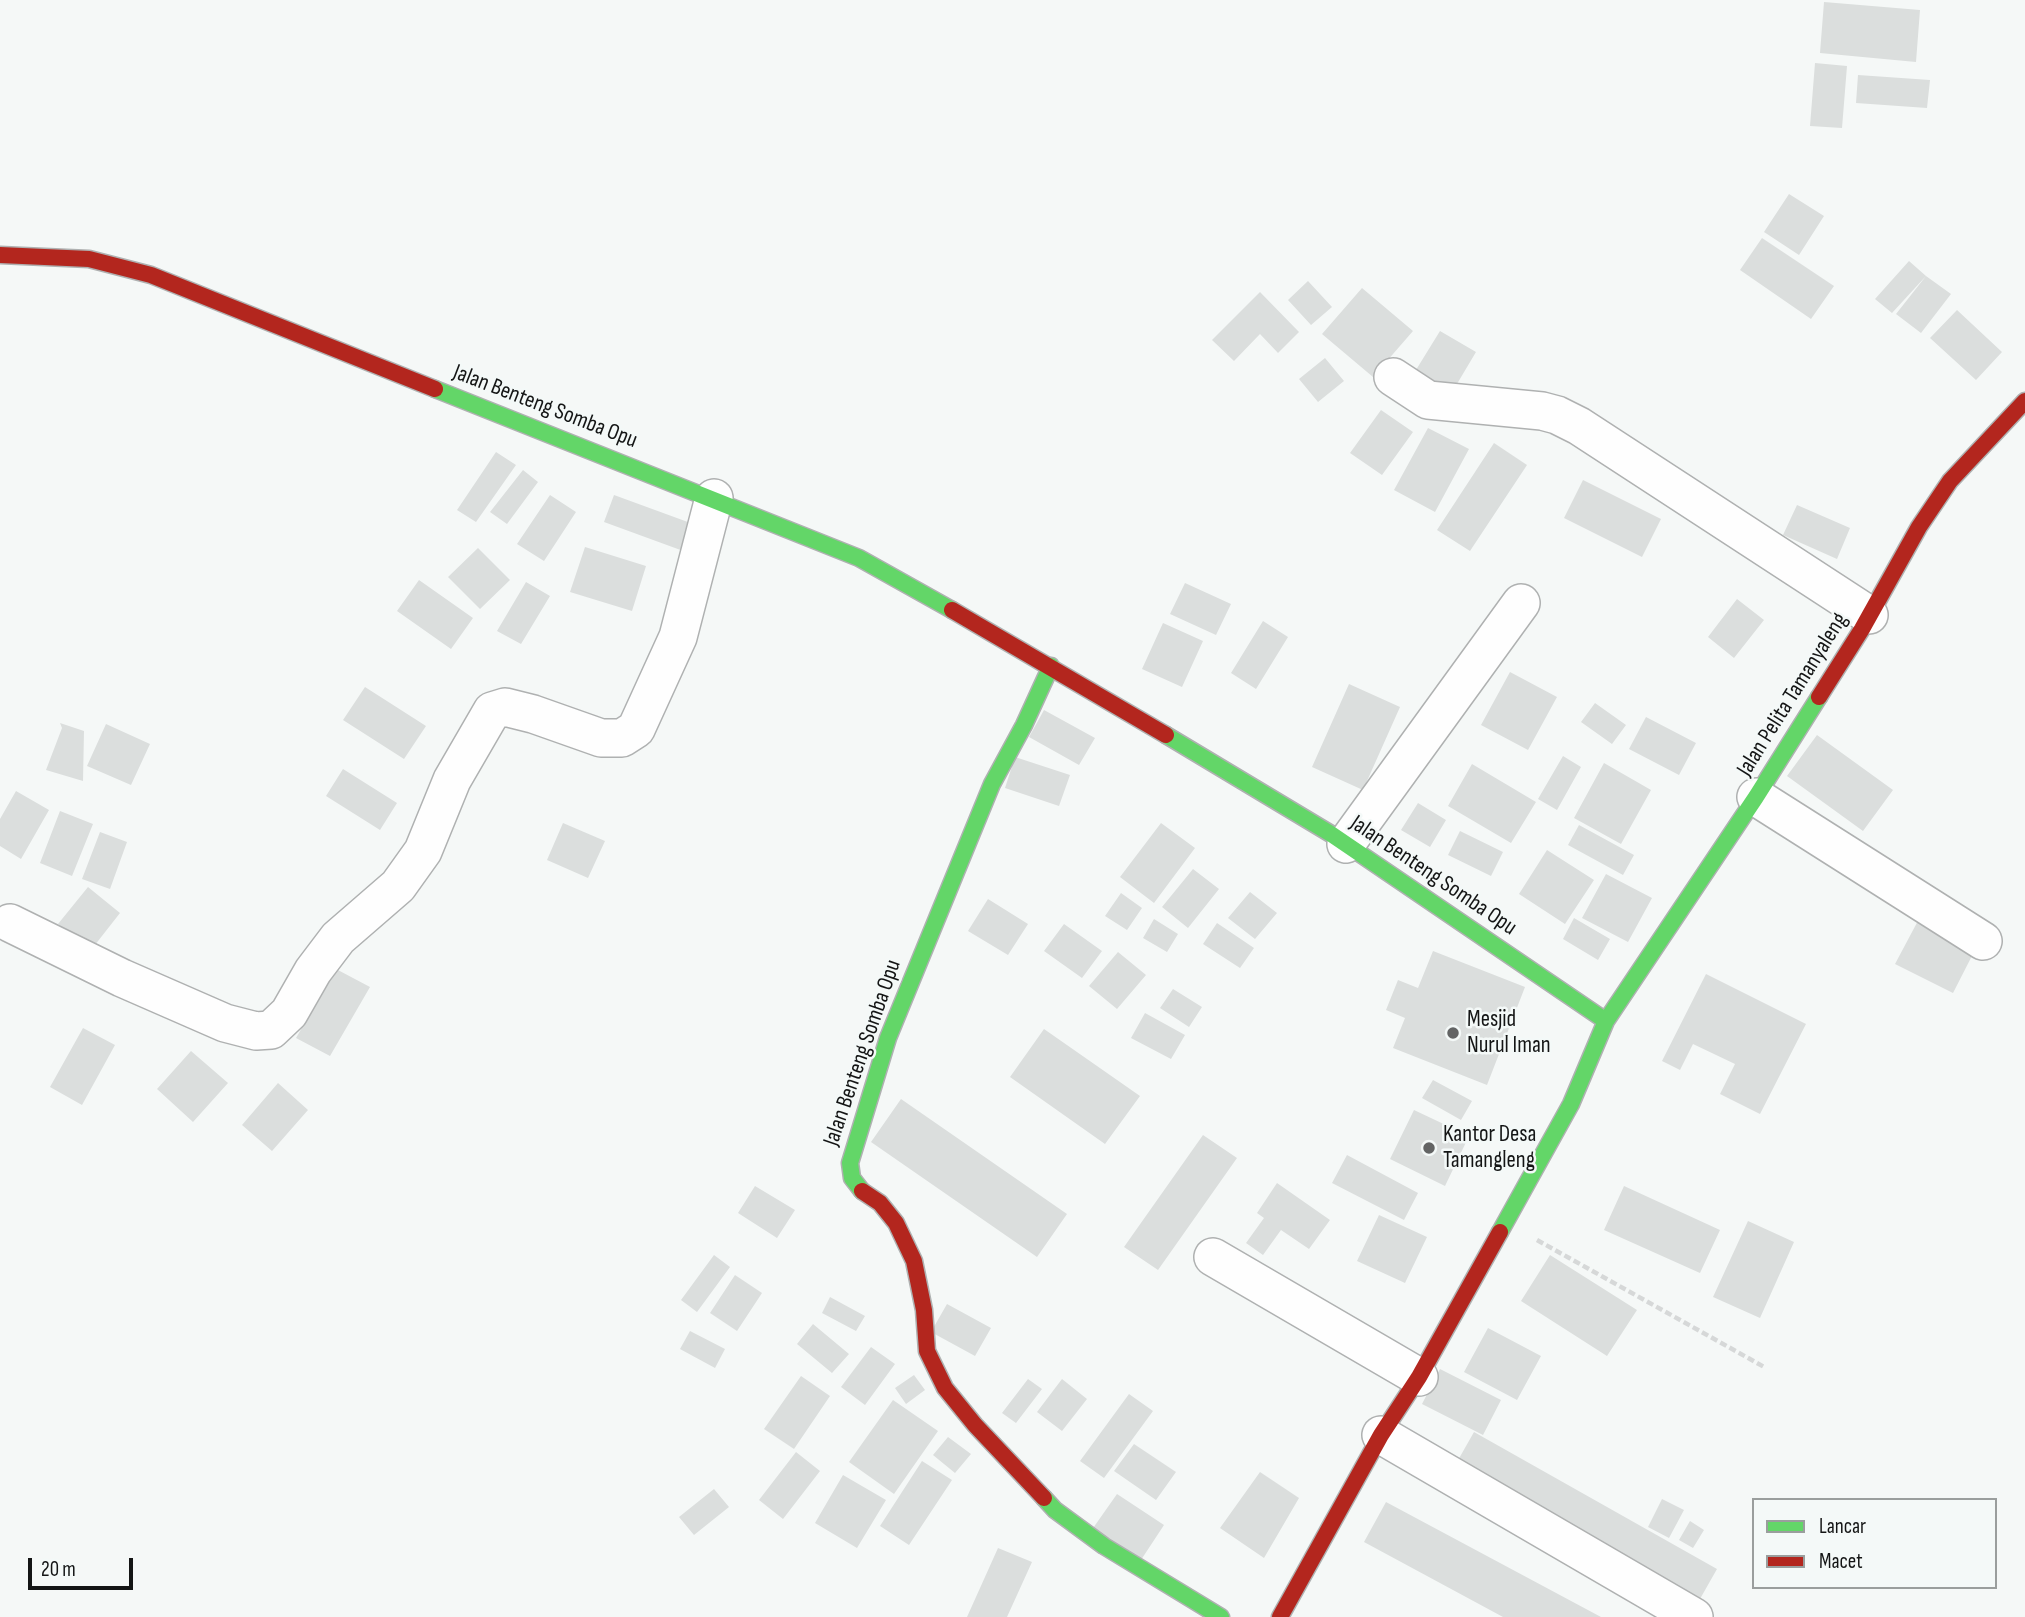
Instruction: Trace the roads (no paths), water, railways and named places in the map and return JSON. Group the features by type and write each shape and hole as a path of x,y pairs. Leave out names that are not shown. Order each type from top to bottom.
{"street":[{"name":"Jalan Benteng Somba Opu","path":"0,255 89,259 152,275 859,558 1051,666 1346,844 1606,1021"},
{"path":"1393,377 1429,400 1542,411 1579,426 1869,615"},
{"name":"Jalan Pelita Tamanyaleng","path":"1280,1617 1381,1435 1419,1377 1506,1223 1571,1104 1606,1021 1756,797 1869,615 1919,527 1950,481 2025,401"},
{"path":"10,923 122,978 225,1023 256,1031 271,1030 289,1013 313,971 338,938 398,886 411,868 423,850 452,780 492,711 505,707 601,738 622,738 636,729 678,637 714,498"},
{"path":"1346,844 1521,603"},
{"name":"Jalan Benteng Somba Opu","path":"1051,666 1024,725 992,784 888,1038 850,1163 852,1178 860,1189 880,1203 896,1223 914,1261 924,1310 927,1351 945,1388 968,1416 1055,1510 1104,1546 1221,1617"},
{"path":"1756,797 1983,941"},
{"path":"1213,1257 1419,1377"},
{"path":"1381,1435 1694,1617"}],"place":[{"name":"Mesjid Nurul Iman","path":"1453,1033"},
{"name":"Kantor Desa Tamangleng","path":"1429,1148"}]}
